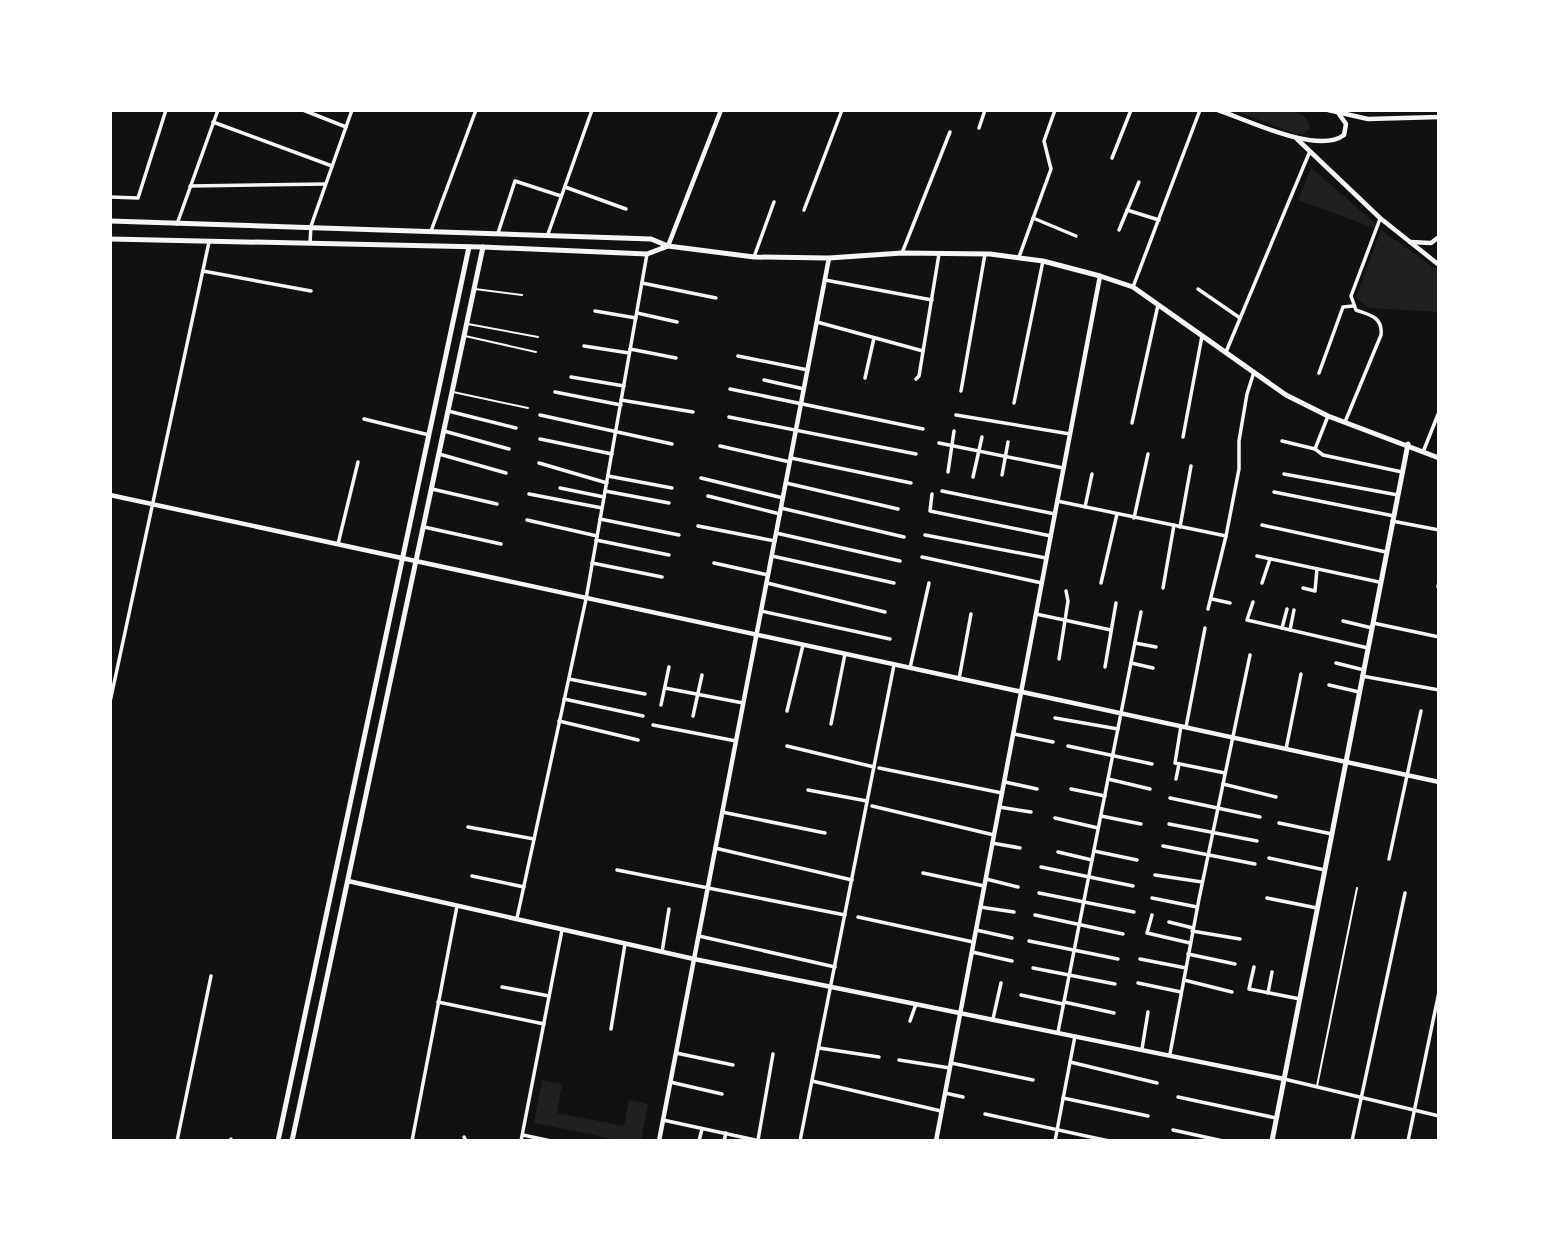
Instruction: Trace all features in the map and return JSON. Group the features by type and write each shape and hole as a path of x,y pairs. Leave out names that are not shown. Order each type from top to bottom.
{"main road":[{"path":"110,221 651,239 668,246 754,257 985,254 1043,261 1133,287 1286,395 1328,416 1408,444 1439,458"},
{"path":"110,239 483,247 647,254 668,246"},
{"path":"278,1141 469,247"},
{"path":"292,1141 483,247"},
{"path":"463,276 472,274 476,279"},
{"path":"1272,1141 1408,444"},
{"path":"282,1119 283,1131 295,1128"}],"street":[{"path":"110,197 138,198 166,110"},
{"path":"177,224 218,110"},
{"path":"303,110 346,127"},
{"path":"310,243 311,226 324,184 352,110"},
{"path":"431,231 476,110"},
{"path":"548,234 592,110"},
{"path":"668,246 721,110"},
{"path":"804,210 842,110"},
{"path":"979,128 985,110"},
{"path":"1018,257 1051,169 1044,141 1055,110"},
{"path":"1112,158 1131,110"},
{"path":"1133,287 1200,110"},
{"path":"1218,110 1296,138 1338,141 1347,129 1339,114"},
{"path":"1328,110 1339,114 1388,120 1439,117"},
{"path":"213,122 331,166"},
{"path":"902,253 950,132"},
{"path":"1296,138 1381,218 1439,264"},
{"path":"1226,352 1310,151"},
{"path":"498,233 515,181 561,197"},
{"path":"1119,230 1139,182"},
{"path":"190,186 324,184"},
{"path":"565,187 626,209"},
{"path":"754,257 774,202"},
{"path":"1128,210 1159,220"},
{"path":"1033,218 1076,236"},
{"path":"1345,422 1382,328 1377,318 1356,310 1351,296 1381,218"},
{"path":"1409,241 1431,243 1439,237"},
{"path":"110,702 209,242"},
{"path":"517,919 586,599 647,254"},
{"path":"916,379 919,376 939,254"},
{"path":"961,391 985,254"},
{"path":"659,1141 829,258"},
{"path":"1014,403 1043,261"},
{"path":"203,271 311,291"},
{"path":"936,1141 1100,276"},
{"path":"825,279 932,300"},
{"path":"642,283 716,298"},
{"path":"1198,289 1240,318"},
{"path":"1132,423 1158,305"},
{"path":"1319,373 1343,307 1353,306"},
{"path":"595,311 677,322"},
{"path":"817,322 923,351"},
{"path":"1183,437 1202,336"},
{"path":"865,378 874,338"},
{"path":"584,346 676,358"},
{"path":"738,356 808,370"},
{"path":"1208,609 1226,536 1239,469 1241,429 1254,372"},
{"path":"571,377 624,386"},
{"path":"764,380 804,389"},
{"path":"730,389 923,429"},
{"path":"555,392 693,412"},
{"path":"448,411 516,428"},
{"path":"1423,452 1439,412"},
{"path":"540,415 672,444"},
{"path":"956,415 1070,434"},
{"path":"1315,449 1328,416"},
{"path":"729,417 916,454"},
{"path":"364,419 429,435"},
{"path":"444,431 509,449"},
{"path":"948,472 954,431"},
{"path":"973,477 982,437"},
{"path":"540,439 612,454"},
{"path":"1282,440 1315,449 1323,455 1402,472"},
{"path":"1002,475 1008,442"},
{"path":"939,443 1063,468"},
{"path":"720,446 911,483"},
{"path":"439,454 506,472"},
{"path":"1134,517 1148,454"},
{"path":"337,546 358,462"},
{"path":"539,463 607,483"},
{"path":"1180,527 1191,466"},
{"path":"1085,507 1091,474"},
{"path":"1284,474 1400,492"},
{"path":"608,476 672,488"},
{"path":"701,478 783,498"},
{"path":"786,484 898,509"},
{"path":"560,488 604,497"},
{"path":"432,489 498,504"},
{"path":"605,491 669,503"},
{"path":"942,491 1055,514"},
{"path":"1275,492 1439,530"},
{"path":"529,494 602,508"},
{"path":"932,494 930,511 1051,536"},
{"path":"110,495 1439,782"},
{"path":"708,496 904,537"},
{"path":"1057,501 1226,536"},
{"path":"1101,583 1116,514"},
{"path":"600,519 679,535"},
{"path":"527,520 669,555"},
{"path":"1163,588 1174,525"},
{"path":"698,526 775,541"},
{"path":"1262,526 1386,552"},
{"path":"424,527 500,544"},
{"path":"776,533 900,561"},
{"path":"925,535 1046,558"},
{"path":"772,556 894,583"},
{"path":"1257,556 1379,582"},
{"path":"922,557 1042,583"},
{"path":"1262,583 1269,559"},
{"path":"592,563 662,577"},
{"path":"714,563 768,575"},
{"path":"1303,589 1315,591 1317,569"},
{"path":"766,583 885,612"},
{"path":"910,668 929,583"},
{"path":"1059,659 1068,601 1066,591"},
{"path":"1212,599 1230,603"},
{"path":"1253,602 1247,620 1368,648"},
{"path":"1105,667 1116,603"},
{"path":"1282,628 1287,609"},
{"path":"1290,630 1294,610"},
{"path":"761,611 890,639"},
{"path":"1058,1032 1141,612"},
{"path":"959,678 971,614"},
{"path":"1036,614 1111,630"},
{"path":"1343,621 1439,637"},
{"path":"1205,628 1184,727 1175,753 1175,763 1225,774"},
{"path":"1135,643 1156,647"},
{"path":"787,711 803,645"},
{"path":"831,724 845,654"},
{"path":"1170,1054 1202,882 1250,655"},
{"path":"1131,663 1153,668"},
{"path":"1336,663 1363,673 1439,690"},
{"path":"800,1141 867,801 876,768 894,665"},
{"path":"661,705 669,667"},
{"path":"1286,749 1301,674"},
{"path":"693,716 702,675"},
{"path":"569,679 645,694"},
{"path":"1329,685 1359,692"},
{"path":"664,688 743,703"},
{"path":"564,699 643,716"},
{"path":"1389,859 1421,711"},
{"path":"1055,718 1118,729"},
{"path":"559,722 638,740"},
{"path":"653,725 736,741"},
{"path":"1013,734 1053,741"},
{"path":"787,746 876,768 1002,793"},
{"path":"1068,746 1152,764"},
{"path":"1176,779 1179,764"},
{"path":"1108,779 1150,789"},
{"path":"1004,782 1037,789"},
{"path":"1223,784 1276,797"},
{"path":"1071,789 1105,796"},
{"path":"808,790 867,801"},
{"path":"1170,798 1260,817"},
{"path":"872,806 994,835"},
{"path":"999,807 1031,812"},
{"path":"722,812 825,833"},
{"path":"1101,816 1141,824"},
{"path":"1055,818 1098,828"},
{"path":"1279,823 1332,834"},
{"path":"1169,824 1257,841"},
{"path":"468,827 534,839"},
{"path":"992,844 1020,848"},
{"path":"1163,846 1255,864"},
{"path":"716,848 852,880"},
{"path":"1094,851 1137,860"},
{"path":"1058,852 1092,860"},
{"path":"1269,858 1325,870"},
{"path":"1041,867 1133,886"},
{"path":"617,870 845,915"},
{"path":"923,873 984,886"},
{"path":"1155,875 1202,882"},
{"path":"472,876 524,887"},
{"path":"986,878 1018,887"},
{"path":"348,881 694,959 1170,1054 1439,1116"},
{"path":"1039,893 1134,912"},
{"path":"1352,1141 1405,894"},
{"path":"1152,898 1197,907"},
{"path":"1267,898 1317,908"},
{"path":"412,1141 457,905"},
{"path":"980,907 1014,912"},
{"path":"662,952 669,909"},
{"path":"1035,915 1123,934"},
{"path":"1152,915 1147,933 1190,943"},
{"path":"858,917 974,942"},
{"path":"1169,922 1193,930 1240,939"},
{"path":"521,1141 562,929"},
{"path":"976,930 1012,938"},
{"path":"699,936 835,967"},
{"path":"1029,941 1118,959"},
{"path":"611,1029 625,944"},
{"path":"972,952 1012,961"},
{"path":"1188,954 1235,964"},
{"path":"1140,959 1186,968"},
{"path":"1254,967 1249,989 1300,999"},
{"path":"1033,968 1115,984"},
{"path":"1268,993 1272,972"},
{"path":"177,1141 211,976"},
{"path":"1184,980 1233,992"},
{"path":"993,1019 1001,983"},
{"path":"1138,984 1181,992"},
{"path":"502,987 549,996"},
{"path":"1408,1141 1439,992"},
{"path":"1021,995 1114,1013"},
{"path":"438,1002 544,1024"},
{"path":"910,1021 916,1004"},
{"path":"1142,1049 1148,1012"},
{"path":"1055,1141 1075,1036"},
{"path":"819,1048 879,1057"},
{"path":"676,1053 733,1065"},
{"path":"663,1120 759,1140 774,1054"},
{"path":"900,1060 950,1065 1033,1080"},
{"path":"1070,1062 1157,1083"},
{"path":"670,1082 722,1094"},
{"path":"812,1082 942,1111"},
{"path":"945,1093 962,1097"},
{"path":"1178,1097 1276,1118"},
{"path":"1063,1098 1148,1116"},
{"path":"985,1114 1109,1141"},
{"path":"699,1141 702,1128"},
{"path":"1173,1130 1223,1141"},
{"path":"724,1141 726,1133"},
{"path":"522,1135 551,1141"}],"lane":[{"path":"474,289 522,295"},
{"path":"467,324 538,337"},
{"path":"464,336 536,352"},
{"path":"452,392 528,408"},
{"path":"1317,1087 1357,888"}],"shaded area":[{"path":"1233,110 1290,111 1300,114 1307,120 1310,128 1303,134 1296,134"},
{"path":"1311,168 1376,224 1374,228 1298,200"},
{"path":"1381,230 1439,271 1439,312 1370,308 1356,298"},
{"path":"542,1080 562,1084 557,1113 624,1126 629,1100 648,1104 641,1141 624,1141 534,1123"}]}
